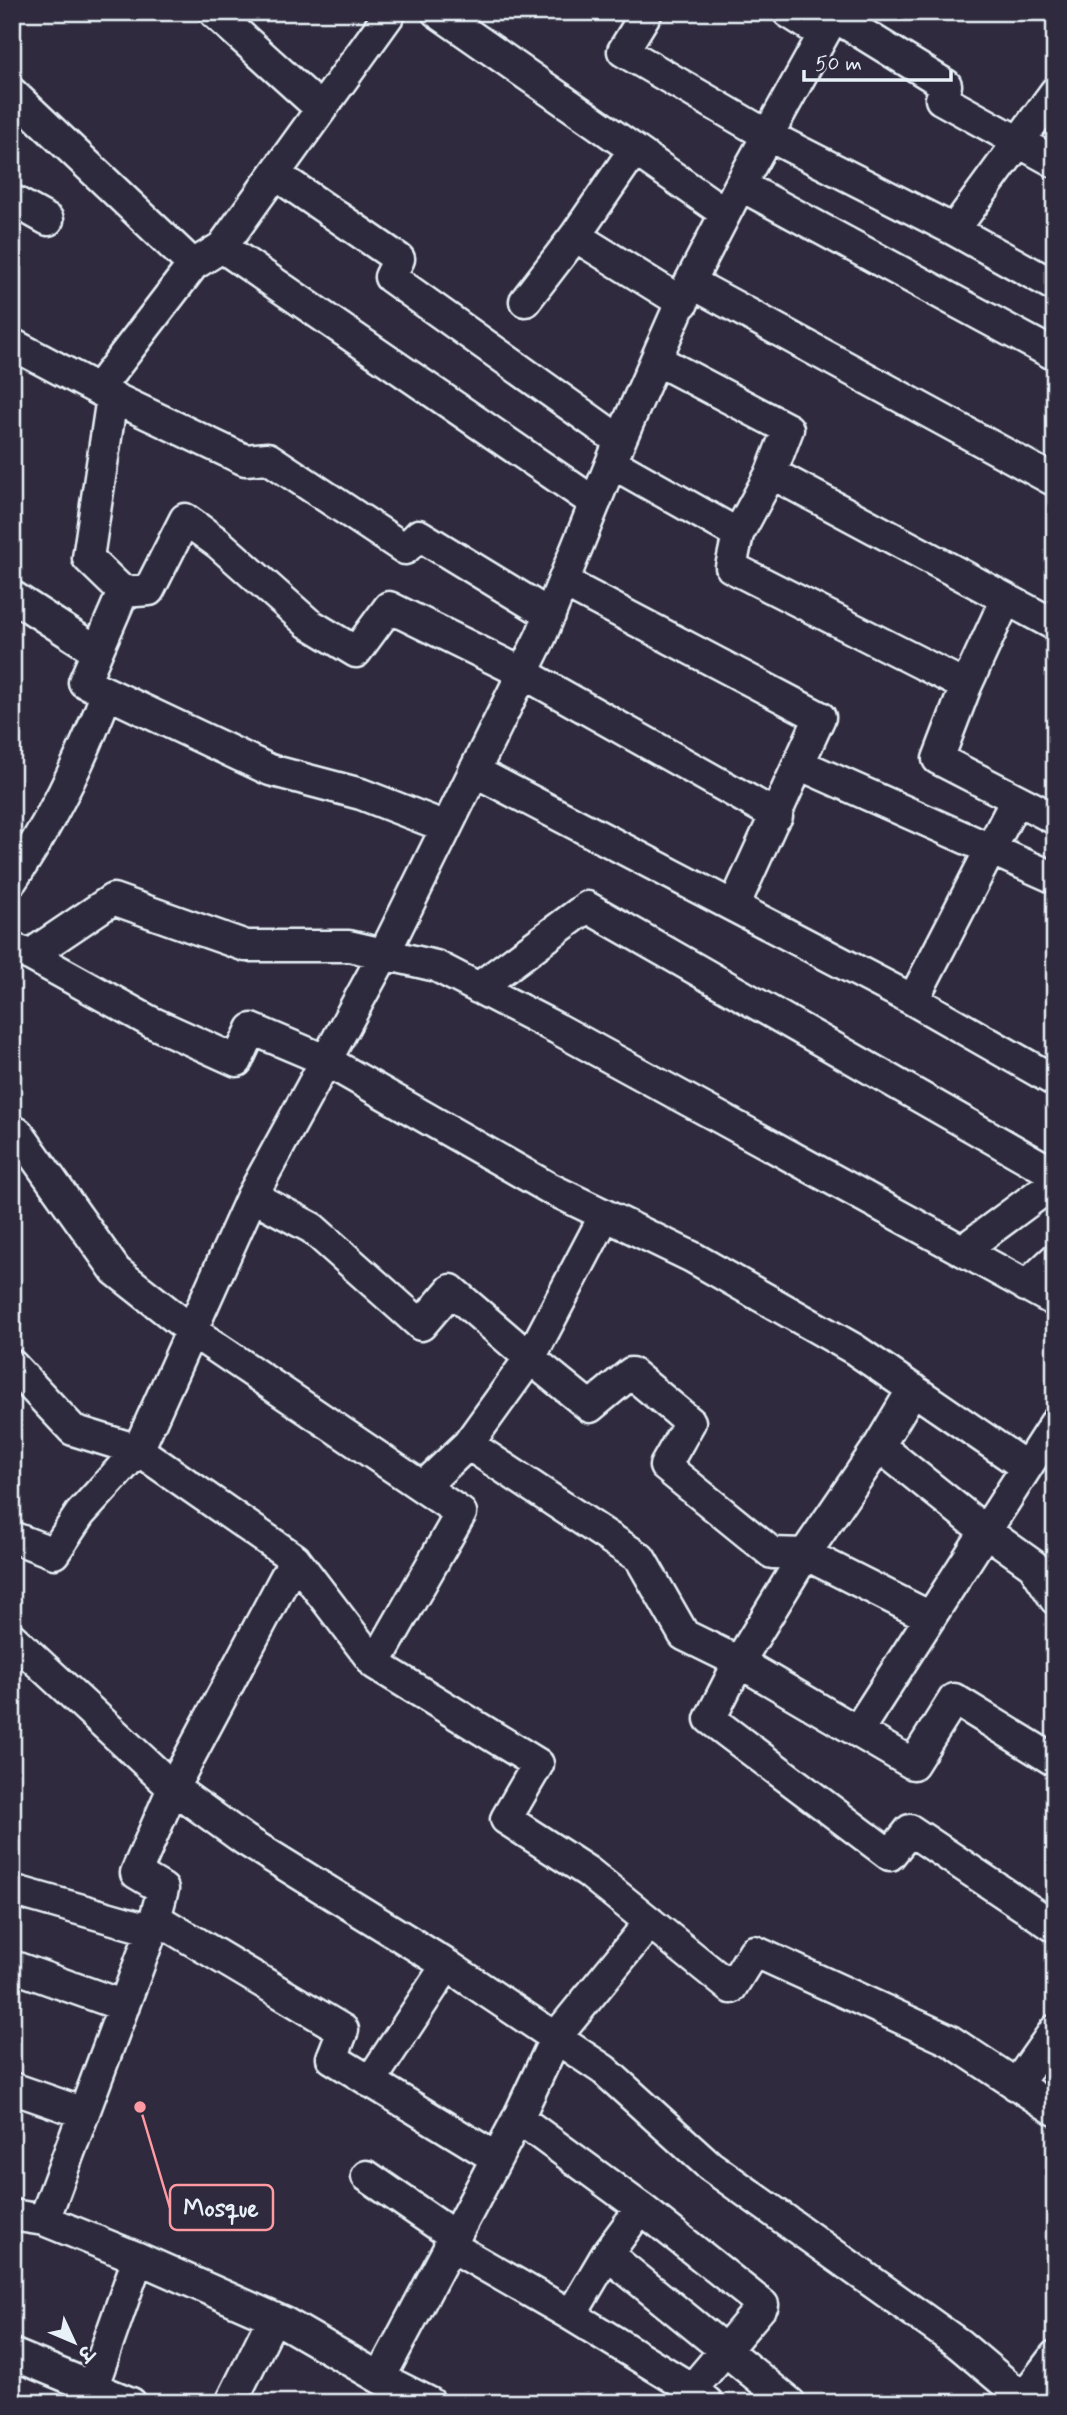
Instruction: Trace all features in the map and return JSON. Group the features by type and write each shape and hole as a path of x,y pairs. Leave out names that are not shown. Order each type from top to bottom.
{"street":[{"path":"214,12 321,109"},
{"path":"391,12 222,247 193,265 106,393 88,558 123,592 149,590 185,519 218,543 308,623 356,652 389,607 523,673 777,816"},
{"path":"437,12 725,214"},
{"path":"647,12 623,51 767,135 954,230 1055,286"},
{"path":"788,12 831,21 946,85 941,99 1055,162"},
{"path":"12,1537 54,1553 80,1514 138,1450 252,1196 384,954 523,673 687,292 740,185 831,21"},
{"path":"954,230 1055,92"},
{"path":"12,93 193,265"},
{"path":"525,301 575,236 634,150"},
{"path":"275,174 399,259 390,277 616,452 737,534"},
{"path":"740,185 1055,355"},
{"path":"12,200 48,220"},
{"path":"575,236 1055,481"},
{"path":"222,247 595,503"},
{"path":"12,344 245,460 268,458 405,549 419,535 550,615"},
{"path":"657,360 788,429 771,473 737,534 731,567 966,686"},
{"path":"771,473 1005,601 1055,625"},
{"path":"564,582 820,718 801,765 734,906"},
{"path":"123,592 84,682 106,695 270,770 361,794 446,827"},
{"path":"12,596 97,651"},
{"path":"1005,601 966,686 938,759 1055,819"},
{"path":"12,880 44,833 82,758 106,695"},
{"path":"801,765 1055,878"},
{"path":"474,771 913,1000 1055,1081"},
{"path":"913,1000 1016,800"},
{"path":"21,952 113,899 246,946 349,946 436,966 1055,1301"},
{"path":"478,988 587,907 1055,1174"},
{"path":"21,952 151,1022 237,1061 252,1029 325,1060 549,1188 692,1256 854,1349 1026,1467"},
{"path":"14,1134 116,1270 192,1331 461,1513 375,1664"},
{"path":"963,1250 1055,1182"},
{"path":"252,1196 312,1227 421,1325 451,1290 590,1407 631,1373 690,1422 665,1466 772,1553 805,1554 928,1616"},
{"path":"424,1486 468,1444 530,1358 605,1215"},
{"path":"1026,1286 1055,1259"},
{"path":"12,1365 73,1430 138,1450 295,1559 375,1664 538,1764 506,1819 588,1871 731,1988 754,1951 949,2040 1055,2110"},
{"path":"913,1389 879,1446 805,1554 739,1662 710,1719 890,1855 910,1830 1055,1927"},
{"path":"858,1730 928,1616 1052,1432"},
{"path":"468,1444 640,1558 684,1635 739,1662 914,1764 954,1699 1055,1761"},
{"path":"879,1446 984,1530 1033,1565 1055,1599"},
{"path":"44,2220 124,2006 163,1889 136,1873 173,1788 295,1559"},
{"path":"12,1638 173,1788 245,1840 447,1965 604,2070 710,2166 959,2344 1024,2401 1055,2356"},
{"path":"12,1890 153,1924 344,2030 332,2058 496,2158"},
{"path":"380,2378 518,2118 556,2036 650,1922"},
{"path":"370,2082 447,1965"},
{"path":"12,1966 124,2006"},
{"path":"1016,2085 1055,2030"},
{"path":"12,2088 84,2113"},
{"path":"368,2176 451,2241 700,2396 726,2351 763,2305 641,2208 518,2118"},
{"path":"571,2315 607,2254 641,2208"},
{"path":"12,2215 44,2220 273,2318 430,2403"},
{"path":"607,2254 790,2403"},
{"path":"93,2386 138,2258"},
{"path":"231,2403 273,2318"},
{"path":"12,2354 131,2403"}],"place":[{"name":"Mosque","path":"140,2107"}]}
